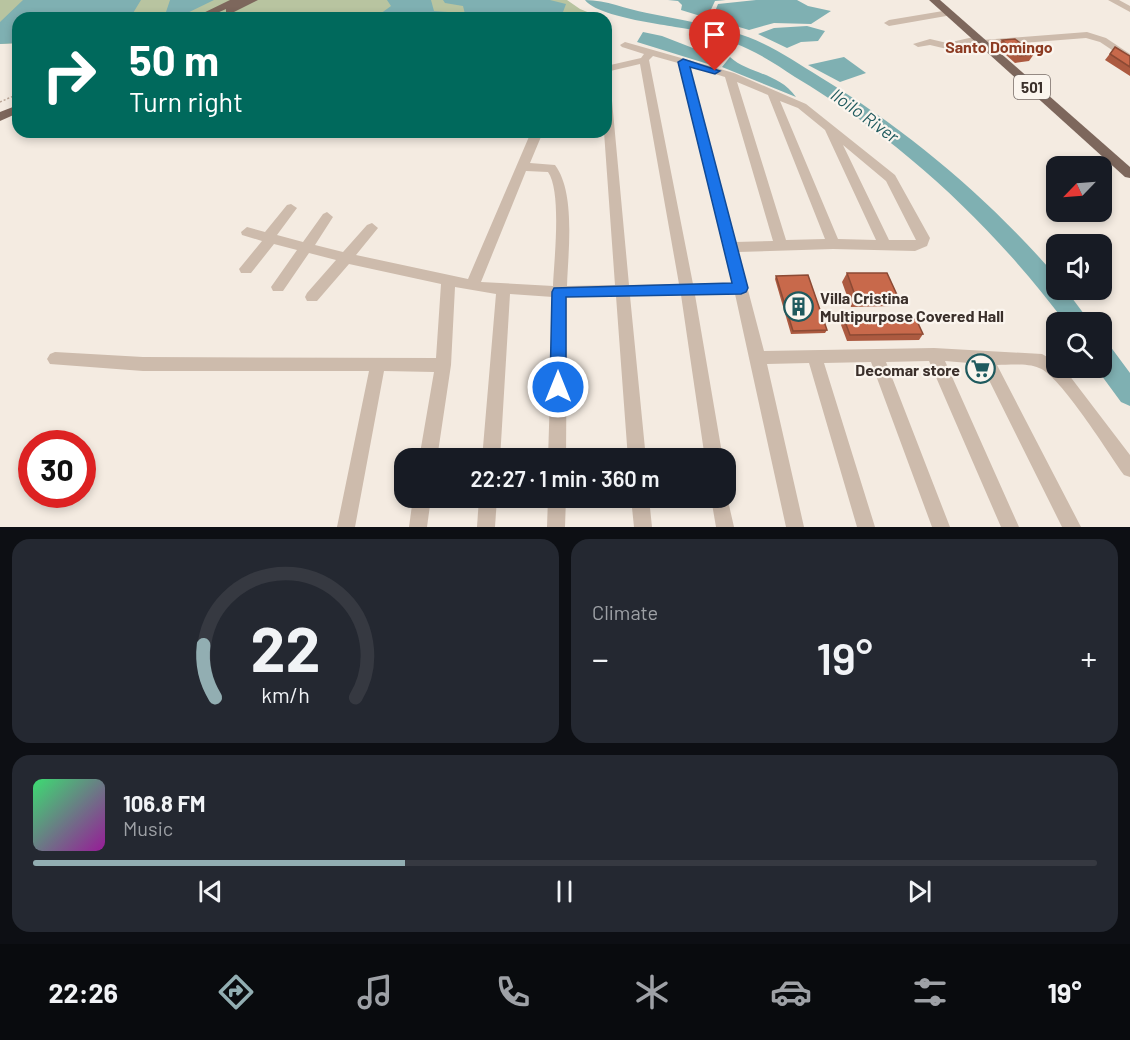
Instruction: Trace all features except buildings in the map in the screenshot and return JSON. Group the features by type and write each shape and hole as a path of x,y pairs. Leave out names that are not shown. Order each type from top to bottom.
{"main road":[{"path":"211,12 238,0"},
{"path":"227,12 253,0"},
{"name":"501","path":"934,0 1130,174"}],"street":[{"path":"1112,0 1130,9"},
{"path":"890,23 949,13"},
{"path":"918,44 930,42 948,46 980,41 1087,35 1103,40 1130,59"},
{"path":"625,45 647,57 683,62 730,75 802,106 895,183 923,238 922,243 915,246 833,244 730,247"},
{"path":"612,67 647,57"},
{"path":"647,57 712,448"},
{"path":"683,62 758,358 795,527"},
{"path":"730,75 781,245"},
{"path":"772,93 833,244"},
{"path":"828,126 885,245"},
{"path":"472,286 534,138"},
{"path":"610,138 636,448"},
{"path":"522,167 551,168 560,183 562,195 557,448"},
{"path":"246,269 291,208"},
{"path":"278,287 327,217"},
{"path":"312,297 372,228"},
{"path":"247,232 346,258 472,286 502,290 559,292 741,288"},
{"path":"430,448 443,364 448,281"},
{"path":"492,448 502,290"},
{"path":"758,358 934,354 986,359 1037,360 1050,366 1130,469"},
{"path":"934,354 1010,527"},
{"path":"876,355 941,527"},
{"path":"815,357 866,527"},
{"path":"55,359 143,364 443,364"},
{"path":"986,359 1072,527"},
{"path":"346,527 378,365"},
{"path":"418,527 421,508"},
{"path":"486,527 487,508"},
{"path":"556,527 557,508"},
{"path":"641,508 643,527"},
{"path":"722,508 725,527"}],"green space":[{"path":"0,0 567,0 587,12 12,12 12,43 0,44"}],"water":[{"path":"23,0 141,0 134,12 12,12 12,43 0,44 0,22"},
{"path":"170,0 214,0 189,12 166,12"},
{"path":"387,0 431,0 434,11 448,12 383,12 391,6"},
{"path":"443,0 550,0 566,4 563,12 464,12 463,6 445,3"},
{"path":"668,0 726,0 715,1 707,18 681,10 682,5 678,1"},
{"path":"756,0 797,0 808,6 831,11 811,24 774,23 749,30 712,19 718,4"},
{"path":"807,26 825,31 818,41 801,42 787,48 758,34 774,28"},
{"path":"643,32 662,36 698,50 716,52 708,64 637,42"},
{"path":"730,57 737,63 781,83 796,97 722,67"},
{"path":"844,57 866,73 840,82 808,65"}],"waterway":[{"name":"Iloilo River","path":"592,0 626,13 728,35 767,52 848,101 922,155 956,185 1020,250 1070,312"},
{"name":"Iloilo River","path":"1112,369 1130,394"}],"place":[{"name":"Villa Cristina Multipurpose Covered Hall","path":"799,306"},
{"name":"Decomar store","path":"981,369"}],"district":[{"name":"Santo Domingo","path":"999,46"}],"route":[{"path":"558,387 559,292 741,288 683,62 715,71"}]}
